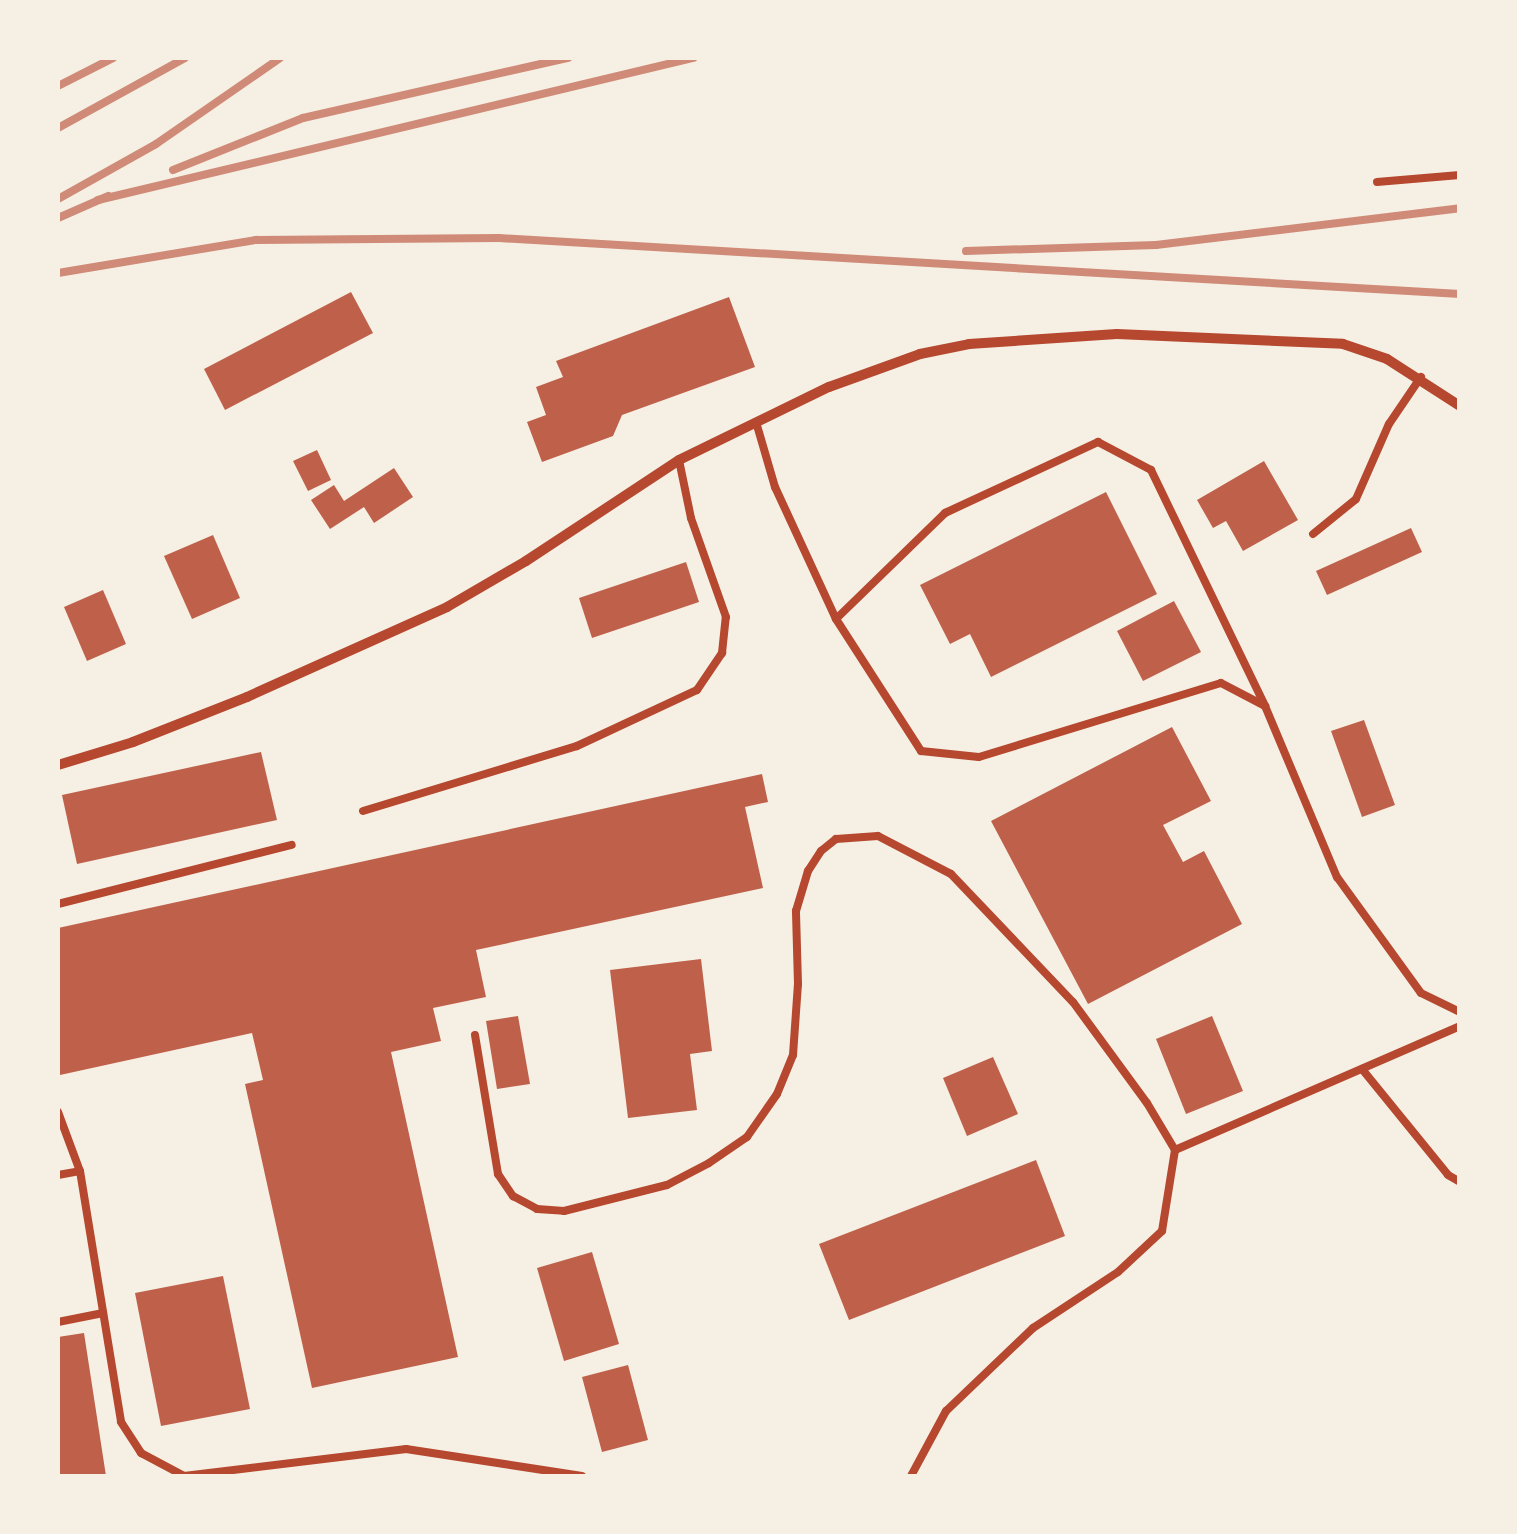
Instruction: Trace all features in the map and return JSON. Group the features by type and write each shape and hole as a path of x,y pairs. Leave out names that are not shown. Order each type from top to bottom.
{"street":[{"path":"58,764 133,742 247,697 447,608 526,562 678,460 829,387 920,354 969,344 1116,334 1343,344 1387,359 1460,406"}],"lane":[{"path":"1376,182 1460,175"},
{"path":"1313,534 1356,499 1389,424 1420,377"},
{"path":"756,422 775,487 836,619 921,751 979,756 1221,683 1265,706"},
{"path":"836,619 944,513 1098,442 1151,470 1265,706 1337,876 1421,993 1460,1012"},
{"path":"363,811 577,746 697,690 722,653 726,617 691,518 678,460"},
{"path":"474,1035 498,1174 513,1196 537,1210 564,1211 667,1184 709,1164 747,1136 777,1094 793,1055 798,984 796,912 808,871 821,851 836,840 878,836 951,874 1073,1002 1147,1102 1175,1150 1162,1231 1118,1272 1034,1328 946,1410 912,1476"},
{"path":"58,904 292,845"},
{"path":"1175,1150 1460,1026"},
{"path":"1362,1069 1448,1175 1460,1182"},
{"path":"58,1112 80,1171 121,1422 141,1453 164,1469 184,1476 406,1449 582,1476"},
{"path":"58,1175 80,1171"},
{"path":"58,1322 103,1312"}],"building":[{"path":"351,292 373,333 225,410 204,369"},
{"path":"729,297 755,367 622,415 613,436 542,462 527,422 546,415 536,387 563,377 556,361"},
{"path":"317,450 331,480 308,491 293,461"},
{"path":"1264,461 1298,520 1243,551 1226,521 1213,528 1197,500"},
{"path":"394,468 413,497 374,523 364,507 330,529 311,500 334,485 344,501"},
{"path":"1106,492 1157,594 991,677 970,634 950,644 920,585"},
{"path":"1411,528 1422,552 1327,595 1316,571"},
{"path":"213,535 240,598 192,619 164,556"},
{"path":"686,562 699,602 592,638 579,598"},
{"path":"103,590 126,644 87,661 64,607"},
{"path":"1174,601 1201,652 1143,681 1117,631"},
{"path":"1364,720 1395,805 1362,817 1331,731"},
{"path":"1172,727 1211,801 1163,825 1183,862 1204,851 1242,924 1088,1004 991,821"},
{"path":"261,752 277,820 77,864 62,795"},
{"path":"762,774 768,802 745,807 763,888 476,950 486,997 433,1008 441,1041 391,1052 458,1357 312,1388 245,1084 263,1080 252,1033 60,1075 58,928"},
{"path":"701,959 712,1051 690,1054 697,1110 628,1118 610,970"},
{"path":"518,1016 530,1084 497,1089 486,1021"},
{"path":"1212,1016 1243,1091 1186,1114 1156,1039"},
{"path":"993,1057 1018,1114 967,1136 943,1078"},
{"path":"1036,1160 1065,1236 849,1320 819,1244"},
{"path":"592,1252 619,1344 564,1361 537,1268"},
{"path":"223,1276 250,1409 161,1426 135,1293"},
{"path":"84,1333 106,1476 58,1476 58,1337"},
{"path":"628,1365 648,1440 602,1452 582,1377"}],"railway":[{"path":"58,86 113,58"},
{"path":"58,128 185,58"},
{"path":"58,199 156,144 280,58"},
{"path":"173,170 303,118 568,58"},
{"path":"98,200 693,58"},
{"path":"58,218 108,196"},
{"path":"966,251 1156,245 1460,208"},
{"path":"58,273 256,240 499,238 1460,294"}]}
